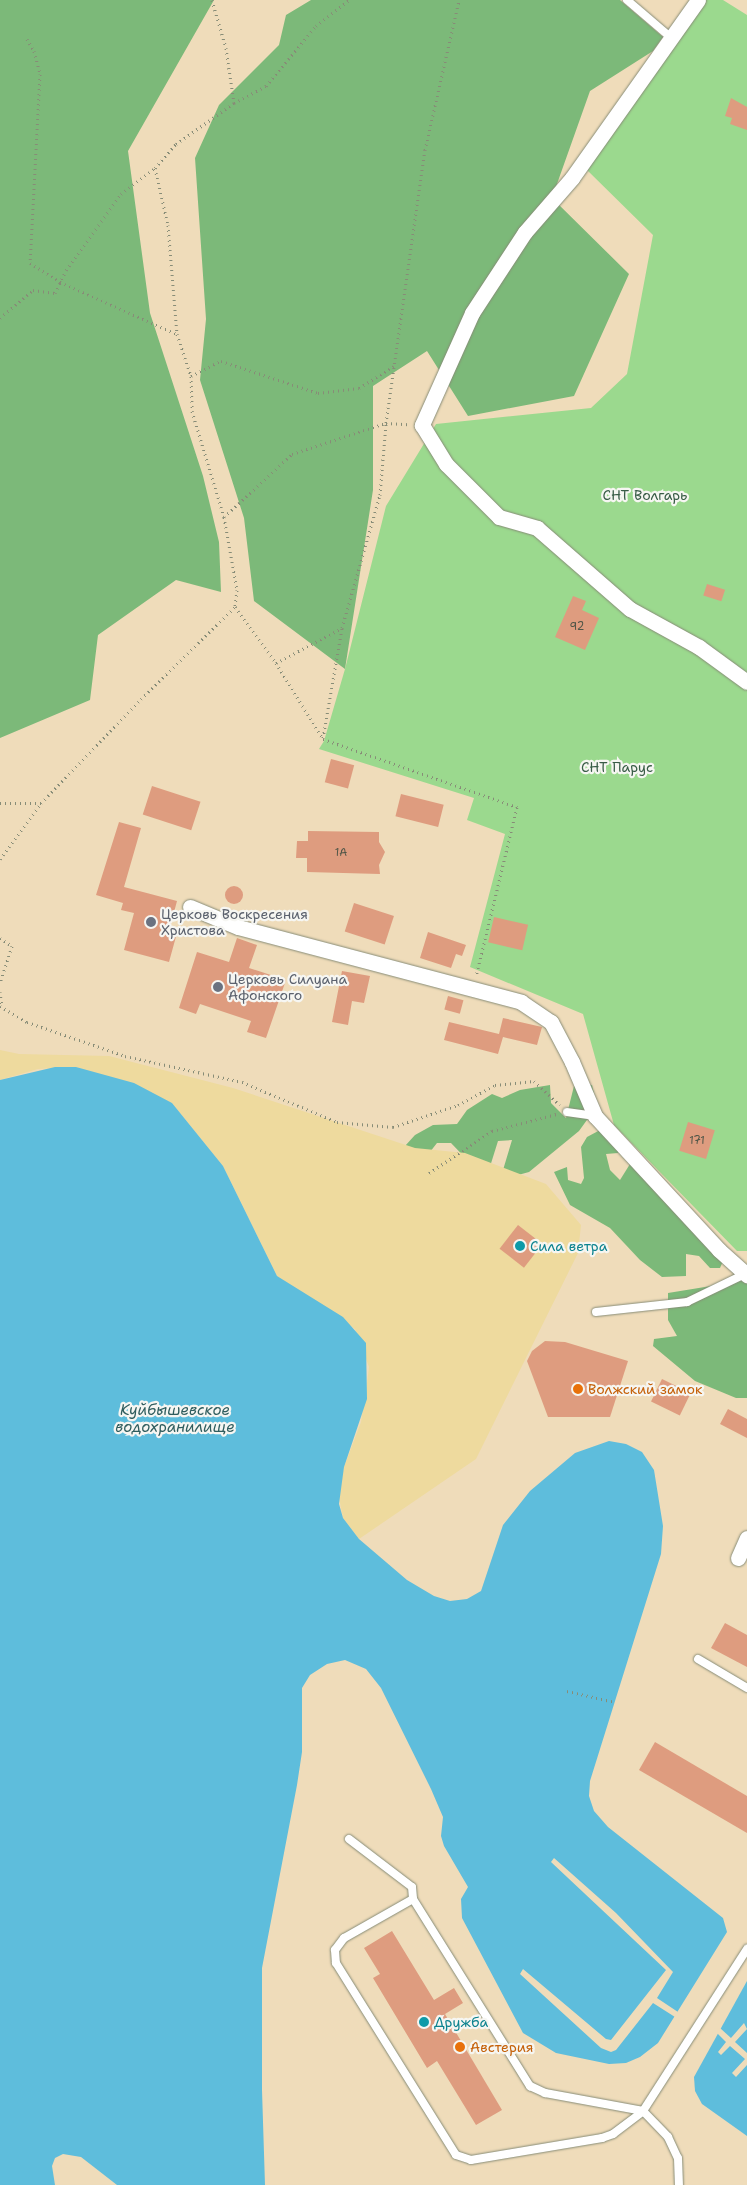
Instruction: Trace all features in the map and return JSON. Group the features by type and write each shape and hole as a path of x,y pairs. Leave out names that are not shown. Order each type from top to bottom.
{"street":[{"path":"698,0 669,36 572,178 525,232 472,312 422,425 446,464 499,517 537,528 630,609 700,647 747,682"},
{"path":"190,906 238,927 473,991 521,1002 551,1022 572,1062 595,1116 719,1250 747,1274"},
{"path":"738,1558 747,1538"}],"lane":[{"path":"627,0 669,36"},
{"path":"567,1112 595,1116"},
{"path":"596,1312 687,1302 747,1274"},
{"path":"698,1659 747,1688"},
{"path":"349,1839 412,1887 413,1899 530,2086 544,2093 643,2111 668,2136 678,2158 679,2185"},
{"path":"413,1899 344,1938 335,1950 336,1963 456,2155 471,2160 602,2138 614,2134 643,2111 747,1949"}],"path":[{"path":"212,0 226,48 234,103"},
{"path":"0,318 34,290 55,293 60,282 121,194 155,168 176,144 234,103 266,86 316,26 349,0"},
{"path":"322,739 342,628 380,495 386,423 424,150 459,0"},
{"path":"27,39 34,51 40,74 30,263 60,282 177,334"},
{"path":"155,168 168,226 177,334 191,376 192,410 224,517 237,590 236,607 276,662 322,739 517,807 473,991"},
{"path":"191,376 222,361 318,393 359,388 394,366"},
{"path":"224,517 292,454 386,423 422,425"},
{"path":"0,859 41,803 141,699 236,607"},
{"path":"276,662 342,628"},
{"path":"0,803 41,803"},
{"path":"0,938 12,946 0,983"},
{"path":"0,992 1,1006 27,1022 125,1056 242,1082 337,1122 393,1127 458,1106 495,1085 534,1081 567,1112"},
{"path":"429,1173 492,1130 567,1112"},
{"path":"567,1691 615,1702"}],"green space":[{"path":"0,0 214,0 128,151 150,313 203,476 219,542 221,592 176,580 98,635 90,700 0,738"},
{"path":"311,0 620,0 663,37 653,51 590,91 552,198 629,274 574,396 468,416 427,351 373,386 373,490 345,669 254,601 244,518 200,380 206,319 195,158 219,105 279,45 286,15"},
{"name":"СНТ Парус","path":"704,0 723,0 747,15 747,1251 737,1251 614,1125 583,1014 470,967 505,834 467,820 474,798 319,749 324,741 345,669 386,506 436,424 591,408 627,374 653,235 587,170"},
{"path":"550,1085 551,1103 566,1118 574,1086 592,1085 597,1106 579,1131 529,1172 500,1180 512,1140 498,1141 488,1173 476,1169 451,1143 437,1143 426,1157 395,1157 415,1135 433,1125 457,1124 467,1110 492,1094 502,1098 520,1090"},
{"path":"602,1129 619,1137 618,1153 606,1154 610,1170 620,1180 630,1164 728,1250 720,1268 710,1268 699,1256 686,1254 686,1276 662,1277 640,1260 610,1228 570,1205 554,1172 567,1167 568,1180 581,1184 584,1178 581,1147 587,1137"},
{"path":"747,1271 747,1398 736,1398 695,1381 653,1346 654,1339 677,1336 668,1320 668,1293 711,1286"}],"sand":[{"path":"0,1050 19,1054 109,1056 233,1088 415,1148 465,1153 546,1184 581,1225 578,1253 476,1459 359,1539 343,1518 338,1493 344,1467 361,1422 369,1367 355,1329 277,1276 223,1166 172,1103 76,1067 38,1069 0,1080"}],"water":[{"name":"Куйбышевское водохранилище","path":"55,1067 76,1067 134,1083 172,1103 223,1166 277,1276 343,1317 366,1343 367,1399 344,1467 339,1504 343,1518 359,1539 407,1580 434,1596 450,1601 467,1599 481,1591 503,1525 530,1491 575,1453 609,1441 626,1444 642,1452 654,1470 663,1526 661,1554 590,1781 589,1796 594,1811 608,1827 723,1918 727,1932 658,2043 640,2057 626,2063 609,2064 556,2053 523,2033 462,1918 461,1899 468,1887 444,1846 441,1836 443,1817 431,1789 381,1688 366,1669 345,1660 327,1664 310,1675 302,1688 302,1752 262,1968 262,2090 265,2185 0,2185 0,1080"},
{"path":"747,1981 747,2136 702,2104 695,2091 694,2077"}],"pier":[{"path":"554,1858 616,1913 673,1972 657,1998 678,2012 675,2017 653,2003 616,2050 611,2052 601,2048 520,1974 523,1969 606,2039 611,2040 666,1970 551,1862"},
{"path":"744,2023 747,2029 735,2042 747,2053 747,2065 736,2077 732,2073 745,2059 730,2046 721,2055 718,2052 726,2042 717,2033 720,2028 731,2038"},
{"path":"63,2154 81,2157 117,2185 55,2185 52,2166 55,2158"}],"building":[{"path":"731,98 747,107 747,130 730,124 732,118 725,116"},
{"path":"707,584 725,590 721,601 703,595"},
{"path":"573,596 586,601 582,610 599,618 585,650 555,637"},
{"path":"331,759 354,765 348,788 325,782"},
{"path":"152,786 201,802 191,830 143,815"},
{"path":"401,794 444,805 438,827 395,816"},
{"name":"Церковь Воскресения Христова","path":"119,822 141,828 124,887 177,901 169,931 177,933 169,962 124,950 134,913 121,910 123,903 96,895"},
{"path":"308,831 379,832 379,842 385,852 379,865 380,874 307,872 307,858 296,858 297,841 308,841"},
{"path":"234,886 240,889 243,895 240,901 234,904 228,901 225,895 228,889"},
{"path":"354,903 394,916 385,945 345,932"},
{"path":"494,917 528,925 522,950 488,942"},
{"path":"428,932 466,945 462,956 456,954 451,968 420,958"},
{"name":"Церковь Силуана Афонского","path":"237,938 257,945 249,968 286,980 266,1038 247,1032 251,1021 200,1004 196,1014 179,1008 197,952 229,962"},
{"path":"342,971 370,976 364,1003 352,1001 348,1025 332,1022"},
{"path":"448,996 463,1000 460,1014 444,1010"},
{"path":"503,1018 542,1027 537,1045 503,1037 498,1054 444,1040 449,1022 499,1034"},
{"path":"688,1122 715,1130 706,1159 679,1151"},
{"name":"Сила ветра","path":"518,1225 542,1244 524,1268 500,1249"},
{"name":"Волжский замок","path":"545,1341 565,1342 628,1361 610,1417 548,1417 527,1361 532,1351"},
{"path":"662,1379 691,1393 680,1415 651,1401"},
{"path":"728,1409 747,1419 747,1438 720,1424"},
{"path":"725,1623 747,1635 747,1667 711,1648"},
{"path":"655,1742 747,1796 747,1833 639,1770"},
{"name":"Дружба","path":"392,1931 434,2000 454,1988 463,2003 445,2014 502,2110 476,2125 437,2061 427,2068 373,1978 380,1974 364,1948"}],"place":[{"name":"Церковь Воскресения Христова","path":"151,922"},
{"name":"Церковь Силуана Афонского","path":"218,987"},
{"name":"Сила ветра","path":"520,1246"},
{"name":"Волжский замок","path":"578,1389"},
{"name":"Дружба","path":"424,2022"},
{"name":"Австерия","path":"460,2047"}],"park label":[{"name":"СНТ Волгарь","path":"645,495"}]}
